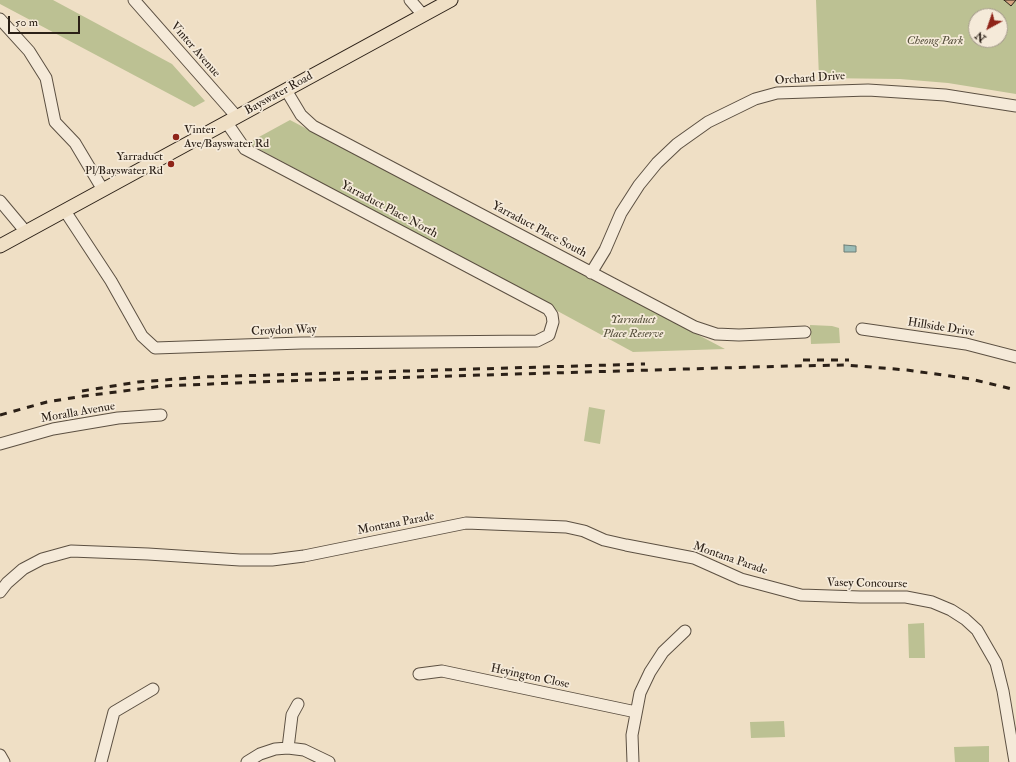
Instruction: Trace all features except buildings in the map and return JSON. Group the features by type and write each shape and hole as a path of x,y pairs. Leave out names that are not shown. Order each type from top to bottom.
{"main road":[{"name":"Bayswater Road","path":"0,246 451,0"}],"street":[{"name":"Vinter Avenue","path":"134,0 232,120"},
{"path":"410,0 423,15"},
{"path":"0,19 29,51 46,78 55,122 75,143 103,190"},
{"name":"Yarraduct Place South","path":"286,90 301,115 313,126 695,327 716,334 747,335 806,332"},
{"name":"Orchard Drive","path":"591,273 605,250 621,213 639,185 657,163 677,144 708,122 755,100 784,92 868,90 946,95 1016,106"},
{"name":"Yarraduct Place North","path":"232,120 245,149 548,309"},
{"path":"0,201 26,232"},
{"name":"Croydon Way","path":"65,211 111,282 142,336 155,348 301,343 537,341 549,335 552,329 552,315 548,309"},
{"name":"Hillside Drive","path":"862,329 966,344 1016,357"},
{"name":"Moralla Avenue","path":"0,444 53,429 118,418 161,415"},
{"name":"Montana Parade","path":"0,592 7,582 22,569 42,559 71,551 240,560 272,560 304,556 466,523 566,527 584,531 604,540 694,558 741,579 800,595"},
{"name":"Vasey Concourse","path":"800,595 906,597 932,602 951,610 965,619 977,630 996,664 1003,691 1015,762"},
{"path":"633,762 632,735 640,693 650,672 663,652 685,631"},
{"name":"Heyington Close","path":"419,674 442,671 636,712"},
{"path":"102,762 114,712 153,688"},
{"path":"288,748 292,715 298,704"},
{"path":"247,762 260,754 275,749 288,748 304,750 316,754 329,762"},
{"path":"0,755 4,762"}],"green space":[{"path":"0,0 53,0 172,64 205,101 194,107 0,4"},
{"name":"Cheong Park","path":"816,0 1016,0 1016,94 948,83 900,79 819,78"},
{"name":"Yarraduct Place Reserve","path":"290,120 725,349 633,352 248,143"},
{"path":"810,325 832,326 839,328 840,343 811,344"},
{"path":"589,407 605,410 600,444 584,441"},
{"path":"924,623 925,658 909,658 908,624"},
{"path":"784,721 785,737 751,738 750,722"},
{"path":"989,746 989,762 955,762 954,747"}],"water":[{"path":"844,245 856,246 856,252 844,252"}],"railway":[{"path":"803,360 849,360"},
{"path":"82,391 138,382 202,377 645,364"},
{"path":"0,415 47,402 163,386 281,381 788,366 846,365 907,370 971,379 1016,390"}],"place":[{"name":"Vinter Ave/Bayswater Rd","path":"176,137"},
{"name":"Yarraduct Pl/Bayswater Rd","path":"171,164"}]}
